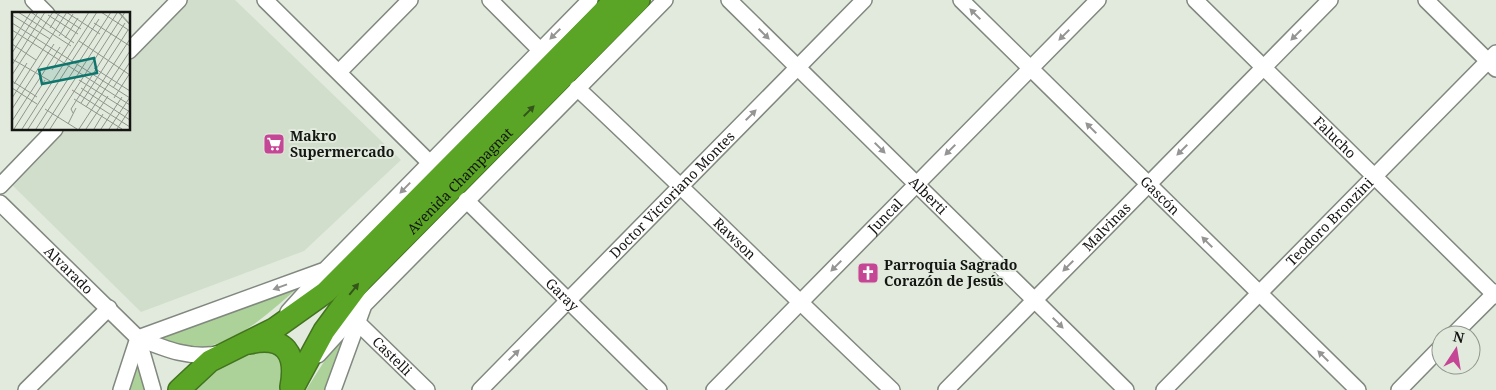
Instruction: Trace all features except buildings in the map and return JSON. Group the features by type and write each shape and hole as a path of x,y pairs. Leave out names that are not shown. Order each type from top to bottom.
{"highway":[{"name":"Avenida Champagnat","path":"179,390 210,361 262,335 295,315 338,281 616,0"},
{"name":"Avenida Champagnat","path":"294,386 324,331 361,281 638,0"},
{"path":"233,349 267,341 284,347 293,361 294,386"}],"street":[{"path":"33,0 45,12"},
{"path":"130,50 179,0"},
{"path":"265,0 430,163"},
{"path":"339,72 410,0"},
{"path":"490,0 540,50"},
{"name":"Avenida Champagnat","path":"262,335 287,313 326,270 590,0"},
{"name":"Avenida Champagnat","path":"294,386 364,305 665,0"},
{"name":"Alberti","path":"729,0 1126,390"},
{"name":"Doctor Victoriano Montes","path":"480,390 864,0"},
{"name":"Gascón","path":"962,0 1358,390"},
{"name":"Juncal","path":"714,390 1098,0"},
{"name":"Falucho","path":"1195,0 1495,294"},
{"name":"Malvinas","path":"946,390 1330,0"},
{"path":"1426,0 1493,61"},
{"name":"Teodoro Bronzini","path":"1164,390 1374,176 1493,61"},
{"name":"Rawson","path":"577,88 892,390"},
{"path":"0,186 54,130"},
{"name":"Garay","path":"466,200 659,390"},
{"name":"Alvarado","path":"0,203 138,338 180,353 199,355 233,349"},
{"name":"Avenida Champagnat","path":"138,338 326,270"},
{"path":"1463,325 1495,294"},
{"name":"Avenida Champagnat","path":"333,390 364,305"},
{"path":"26,390 109,308"},
{"name":"Castelli","path":"357,322 427,390"},
{"path":"121,390 138,338"},
{"name":"Alvarado","path":"138,338 153,390"},
{"path":"1399,390 1431,358"}],"shaded area":[{"path":"187,0 235,0 401,160 304,251 141,312 5,178 55,130 130,130 130,56"}],"green space":[{"path":"299,287 246,330 215,344 199,348 182,347 153,338"},
{"path":"346,334 326,390 306,390 327,357"},
{"path":"262,347 282,356 282,390 188,390 206,373"},
{"path":"137,356 147,390 126,390"}],"place":[{"name":"Makro Supermercado","path":"274,144"},
{"name":"Parroquia Sagrado Corazón de Jesús","path":"868,273"}]}
